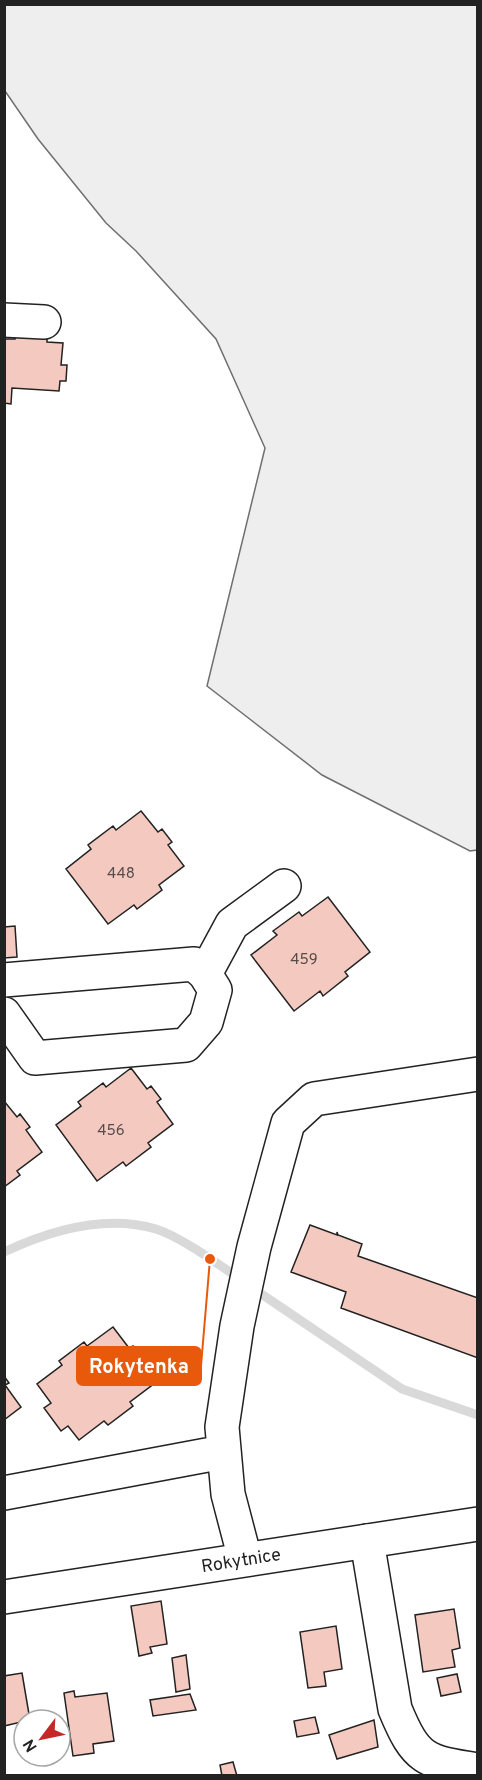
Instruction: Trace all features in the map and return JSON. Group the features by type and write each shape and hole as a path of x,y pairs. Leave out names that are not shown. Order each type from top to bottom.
{"main road":[{"path":"4,320 44,322"},
{"path":"205,974 232,924 285,886"},
{"path":"4,980 194,964 205,974 215,990 206,1022 186,1045 35,1058 4,1014"},
{"path":"245,1559 228,1494 222,1427 240,1315 254,1247 288,1123 314,1099 477,1074"},
{"path":"4,1493 223,1452"},
{"name":"Rokytnice","path":"4,1597 477,1524"},
{"path":"367,1541 394,1709 405,1733 418,1751 435,1763 477,1770"}],"shaded area":[{"path":"4,5 477,5 477,850 470,851 322,775 207,686 265,448 216,339 136,251 106,223 38,139 5,91"}],"building":[{"path":"15,335 47,337 47,342 63,343 61,365 67,365 66,381 60,381 59,391 12,388 11,404 4,403 4,339 15,339"},
{"path":"141,811 158,832 162,829 172,842 168,845 184,866 159,885 162,890 137,909 134,905 108,924 66,869 91,849 88,845 113,826 116,830"},
{"path":"328,897 370,952 345,972 348,976 323,996 320,991 294,1011 251,955 277,935 273,931 299,912 302,916"},
{"path":"15,926 17,957 4,958 4,927"},
{"path":"131,1068 147,1089 151,1086 161,1099 157,1102 173,1124 148,1143 151,1147 126,1166 123,1162 97,1181 56,1125 81,1106 78,1102 103,1083 106,1087"},
{"path":"4,1101 17,1117 20,1114 30,1127 26,1130 42,1152 17,1171 20,1175 4,1187"},
{"path":"310,1225 337,1235 337,1232 338,1235 362,1244 358,1256 478,1298 478,1358 341,1308 346,1292 291,1272"},
{"path":"113,1327 129,1348 133,1346 143,1358 139,1361 155,1383 130,1402 133,1406 108,1425 104,1421 79,1440 68,1426 61,1431 44,1408 51,1403 37,1384 62,1365 59,1361 84,1342 87,1346"},
{"path":"4,1376 9,1383 5,1385 21,1407 4,1420"},
{"path":"161,1601 167,1644 150,1647 152,1653 139,1656 131,1606"},
{"path":"454,1609 460,1648 452,1650 455,1667 423,1672 415,1615"},
{"path":"336,1626 342,1669 324,1672 326,1686 308,1688 300,1632"},
{"path":"186,1655 190,1689 176,1692 172,1658"},
{"path":"22,1673 28,1708 12,1708 12,1724 4,1726 4,1676"},
{"path":"457,1674 461,1692 441,1696 437,1678"},
{"path":"74,1691 75,1697 107,1693 114,1741 93,1744 94,1753 73,1756 72,1708 66,1708 64,1693"},
{"path":"190,1694 196,1710 153,1716 150,1700"},
{"path":"315,1717 319,1733 297,1737 294,1721"},
{"path":"374,1720 378,1747 337,1759 329,1735"},
{"path":"233,1762 237,1776 222,1776 220,1765"}],"waterway":[{"path":"4,1252 40,1237 78,1227 117,1223 137,1225 156,1229 177,1238 240,1279"},
{"path":"251,1287 402,1389 478,1415"}],"place":[{"name":"Rokytenka","path":"210,1259"}]}
